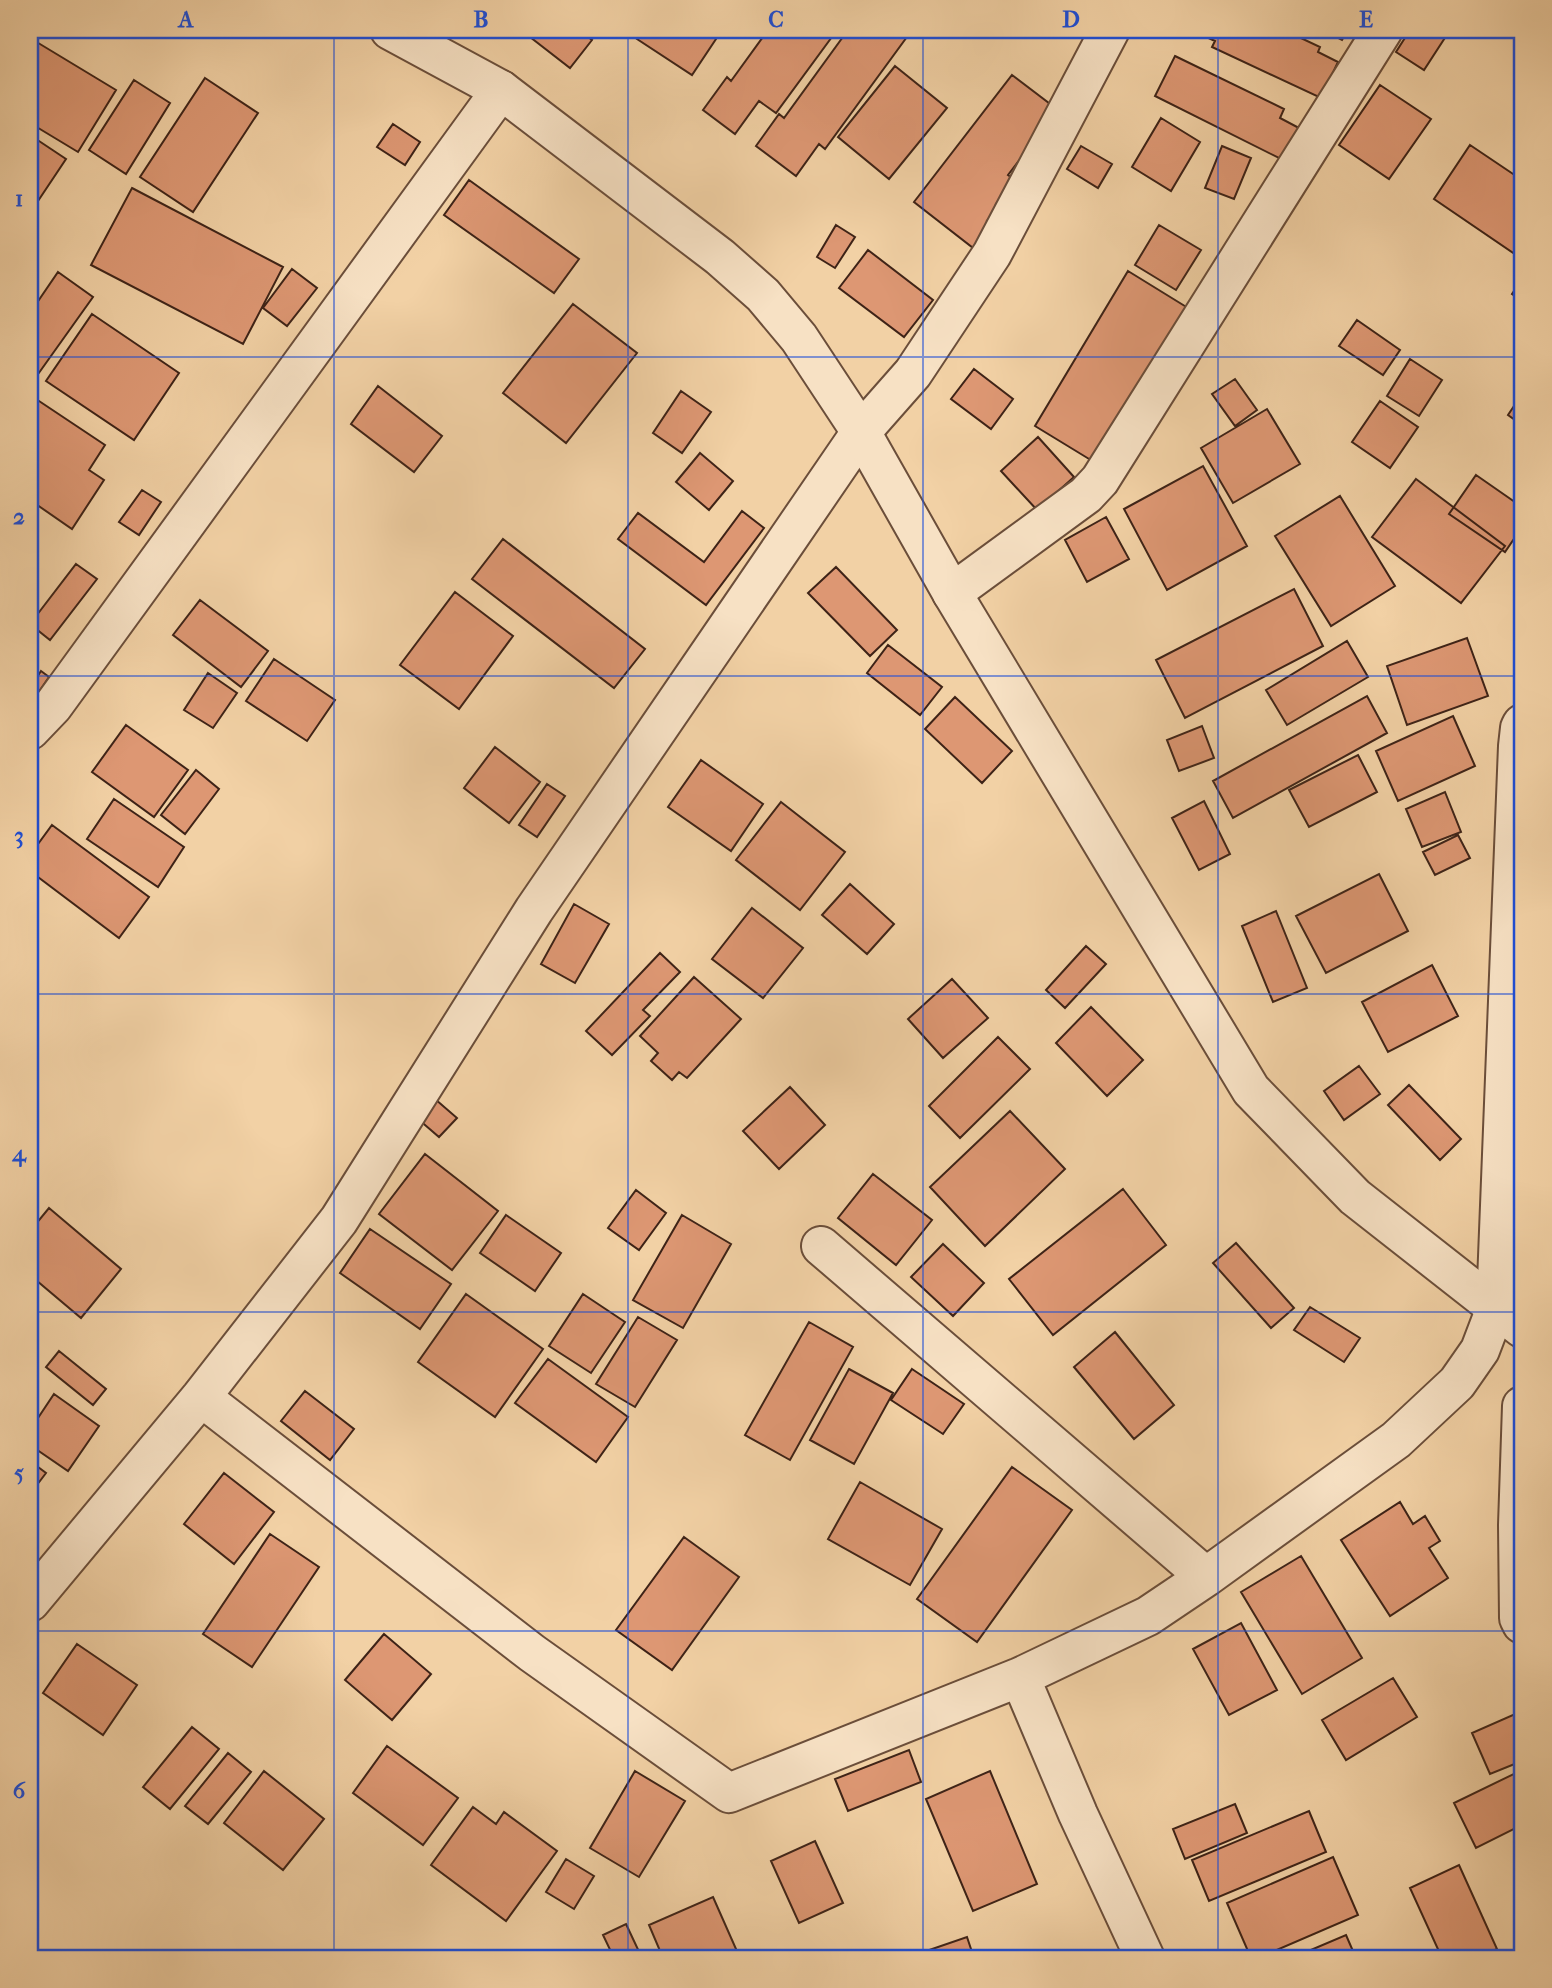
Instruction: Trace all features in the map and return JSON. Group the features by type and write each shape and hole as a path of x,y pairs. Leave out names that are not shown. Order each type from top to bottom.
{"street":[{"path":"390,30 501,90 720,257 763,295 799,338 861,432 952,593 1251,1090 1355,1197 1509,1318"},
{"path":"30,1602 201,1397 339,1220 534,910 861,432 913,373 992,254 1110,30"},
{"path":"952,593 1086,495 1100,480 1383,30"},
{"path":"30,730 53,706 501,90"},
{"path":"201,1397 532,1653 729,1793 1020,1677 1148,1616 1396,1440 1457,1383 1480,1350 1509,1318 1518,746 1522,724"},
{"path":"821,1246 1206,1577"},
{"path":"1522,1406 1518,1525 1519,1618 1522,1624"},
{"path":"1020,1677 1137,1956"}],"building":[{"path":"521,30 579,30 592,40 570,68"},
{"path":"643,30 722,30 692,75 637,39"},
{"path":"768,30 837,30 776,113 759,101 735,134 703,110 727,77 731,81"},
{"path":"848,30 912,30 825,149 819,144 796,176 756,146 779,114 784,118"},
{"path":"1191,30 1284,30 1320,47 1318,52 1338,62 1321,98 1212,47 1215,41"},
{"path":"1323,30 1348,30 1342,40"},
{"path":"1410,30 1450,30 1424,70 1396,52"},
{"path":"30,38 116,90 78,152 30,123"},
{"path":"1175,56 1284,109 1280,118 1299,128 1283,160 1155,96"},
{"path":"895,66 947,108 889,179 838,137"},
{"path":"1012,75 1058,110 1008,175 1015,180 996,204 999,206 987,221 995,228 977,251 914,202"},
{"path":"205,78 258,113 193,212 140,177"},
{"path":"134,80 170,103 126,174 89,150"},
{"path":"1380,85 1431,119 1389,179 1339,145"},
{"path":"1161,118 1200,142 1171,191 1132,167"},
{"path":"393,124 420,142 405,165 377,147"},
{"path":"36,139 66,159 30,213 30,149"},
{"path":"1470,145 1522,180 1522,259 1434,199"},
{"path":"1081,146 1112,164 1098,188 1067,169"},
{"path":"1222,146 1251,158 1234,199 1205,188"},
{"path":"469,180 579,259 554,293 444,215"},
{"path":"132,188 283,267 243,344 91,265"},
{"path":"836,225 855,237 835,268 817,257"},
{"path":"1159,225 1201,250 1176,290 1135,265"},
{"path":"868,250 933,300 904,337 839,288"},
{"path":"292,269 317,288 287,326 263,308"},
{"path":"1128,271 1188,308 1094,462 1035,426"},
{"path":"58,272 93,297 31,384 30,313"},
{"path":"1522,279 1522,301 1512,294"},
{"path":"573,304 637,353 566,443 503,393"},
{"path":"92,314 179,373 134,440 46,381"},
{"path":"1357,320 1400,350 1383,375 1339,346"},
{"path":"1410,359 1442,380 1419,416 1387,396"},
{"path":"974,369 1013,399 991,429 951,399"},
{"path":"1235,379 1257,410 1235,426 1212,394"},
{"path":"378,386 442,436 414,472 351,424"},
{"path":"681,391 711,412 682,453 653,433"},
{"path":"1522,394 1522,425 1508,415"},
{"path":"30,395 105,445 89,470 104,480 72,529 30,500"},
{"path":"1380,401 1418,427 1390,468 1352,442"},
{"path":"1267,409 1300,464 1233,503 1201,448"},
{"path":"1038,437 1074,477 1037,510 1001,471"},
{"path":"700,453 733,481 709,510 676,482"},
{"path":"1203,466 1247,546 1167,590 1124,509"},
{"path":"1476,475 1522,507 1522,527 1505,552 1449,514"},
{"path":"1416,479 1505,546 1461,603 1372,537"},
{"path":"142,490 161,502 139,535 119,522"},
{"path":"1340,496 1395,586 1331,626 1275,536"},
{"path":"742,511 764,528 706,605 618,539 638,513 704,562"},
{"path":"1106,517 1129,559 1087,582 1065,540"},
{"path":"503,539 645,649 614,688 472,579"},
{"path":"76,564 97,579 50,640 30,624"},
{"path":"836,567 897,630 870,656 808,593"},
{"path":"1294,589 1323,646 1185,718 1156,660"},
{"path":"455,592 513,636 459,709 400,665"},
{"path":"200,600 268,651 241,687 173,635"},
{"path":"1467,638 1488,696 1407,725 1387,666"},
{"path":"1347,641 1368,677 1287,725 1266,690"},
{"path":"888,645 942,687 920,715 867,673"},
{"path":"274,659 335,700 307,741 246,701"},
{"path":"41,671 49,677 32,702 30,688"},
{"path":"208,673 237,693 213,728 184,710"},
{"path":"1367,696 1387,733 1233,818 1213,781"},
{"path":"955,697 1012,751 982,783 925,729"},
{"path":"1453,716 1475,766 1398,801 1376,751"},
{"path":"126,725 188,770 154,817 92,772"},
{"path":"1202,726 1214,758 1179,771 1167,740"},
{"path":"495,747 540,782 509,823 464,788"},
{"path":"1358,755 1377,792 1309,827 1289,790"},
{"path":"701,760 763,804 731,851 668,807"},
{"path":"196,770 219,789 185,834 161,815"},
{"path":"547,784 565,796 537,837 519,825"},
{"path":"1445,792 1461,832 1422,847 1406,809"},
{"path":"114,799 184,847 158,887 87,839"},
{"path":"1204,801 1230,854 1199,870 1172,818"},
{"path":"781,802 845,852 800,910 736,860"},
{"path":"52,825 149,897 119,938 30,871 30,855"},
{"path":"1458,835 1470,858 1435,875 1423,852"},
{"path":"1379,874 1408,931 1326,973 1296,916"},
{"path":"850,884 894,924 867,954 822,915"},
{"path":"574,904 609,924 575,983 541,964"},
{"path":"752,908 803,948 763,998 712,959"},
{"path":"1276,911 1307,988 1273,1002 1242,926"},
{"path":"1086,946 1106,964 1065,1008 1046,990"},
{"path":"660,953 680,972 643,1010 650,1016 612,1055 586,1031"},
{"path":"1432,965 1458,1016 1388,1052 1362,1002"},
{"path":"694,977 741,1019 687,1078 679,1072 672,1080 651,1061 658,1053 640,1036"},
{"path":"952,979 988,1018 943,1058 908,1019"},
{"path":"1091,1007 1143,1060 1107,1096 1056,1043"},
{"path":"998,1037 1030,1069 960,1138 929,1106"},
{"path":"1359,1066 1380,1094 1344,1120 1324,1091"},
{"path":"1409,1085 1461,1139 1440,1160 1388,1105"},
{"path":"790,1087 825,1125 779,1169 743,1131"},
{"path":"435,1099 457,1118 439,1137 418,1119"},
{"path":"1010,1111 1065,1169 985,1246 930,1187"},
{"path":"425,1154 498,1211 452,1270 379,1214"},
{"path":"873,1174 932,1220 896,1265 838,1218"},
{"path":"1123,1189 1166,1245 1053,1335 1009,1279"},
{"path":"636,1190 666,1213 639,1250 608,1228"},
{"path":"49,1208 121,1269 81,1318 30,1275 30,1231"},
{"path":"506,1215 561,1253 535,1291 480,1253"},
{"path":"682,1215 731,1244 683,1328 633,1300"},
{"path":"370,1229 451,1284 420,1329 340,1273"},
{"path":"1236,1243 1294,1308 1271,1328 1213,1263"},
{"path":"943,1244 984,1283 953,1316 911,1277"},
{"path":"466,1294 543,1349 495,1417 418,1362"},
{"path":"583,1294 625,1322 591,1373 549,1346"},
{"path":"1310,1307 1360,1338 1344,1362 1294,1330"},
{"path":"638,1317 677,1340 635,1407 596,1384"},
{"path":"809,1322 853,1347 790,1460 745,1435"},
{"path":"1115,1332 1174,1405 1134,1439 1074,1367"},
{"path":"59,1351 106,1389 93,1405 46,1367"},
{"path":"548,1359 628,1417 596,1462 515,1403"},
{"path":"849,1369 893,1393 854,1464 810,1440"},
{"path":"912,1369 964,1404 943,1434 891,1400"},
{"path":"305,1391 354,1429 330,1460 281,1421"},
{"path":"54,1394 99,1426 68,1471 30,1445 30,1430"},
{"path":"30,1461 46,1473 30,1494"},
{"path":"1012,1467 1072,1510 977,1642 917,1599"},
{"path":"224,1473 274,1512 234,1564 184,1524"},
{"path":"860,1482 942,1529 910,1585 828,1539"},
{"path":"1400,1502 1413,1524 1425,1516 1440,1541 1429,1548 1448,1578 1390,1616 1341,1540"},
{"path":"270,1534 319,1567 252,1667 203,1634"},
{"path":"684,1537 739,1577 672,1670 616,1630"},
{"path":"1301,1556 1362,1658 1302,1694 1241,1592"},
{"path":"1241,1623 1277,1690 1229,1715 1193,1649"},
{"path":"384,1634 431,1674 392,1720 345,1680"},
{"path":"77,1644 137,1685 103,1735 43,1693"},
{"path":"1393,1678 1417,1717 1346,1760 1322,1720"},
{"path":"1522,1711 1522,1761 1490,1774 1472,1733"},
{"path":"192,1727 219,1749 170,1809 143,1787"},
{"path":"387,1746 458,1798 423,1845 353,1793"},
{"path":"909,1750 921,1782 848,1811 835,1779"},
{"path":"228,1753 251,1772 208,1824 185,1806"},
{"path":"1522,1770 1522,1825 1476,1848 1454,1803"},
{"path":"264,1771 324,1819 283,1870 224,1823"},
{"path":"635,1771 685,1801 639,1877 590,1848"},
{"path":"990,1771 1037,1884 973,1911 926,1799"},
{"path":"1235,1804 1247,1833 1185,1859 1173,1829"},
{"path":"473,1807 496,1824 504,1812 557,1851 506,1921 431,1865"},
{"path":"1309,1811 1326,1852 1209,1901 1192,1860"},
{"path":"815,1841 843,1903 799,1923 771,1861"},
{"path":"1333,1857 1358,1915 1258,1958 1251,1958 1227,1903"},
{"path":"566,1859 594,1876 574,1909 546,1892"},
{"path":"1459,1865 1497,1949 1477,1958 1442,1958 1410,1888"},
{"path":"713,1897 740,1958 663,1958 649,1925"},
{"path":"626,1924 642,1958 614,1958 603,1935"},
{"path":"1346,1935 1356,1958 1292,1958"},
{"path":"967,1937 974,1958 906,1958"}]}
